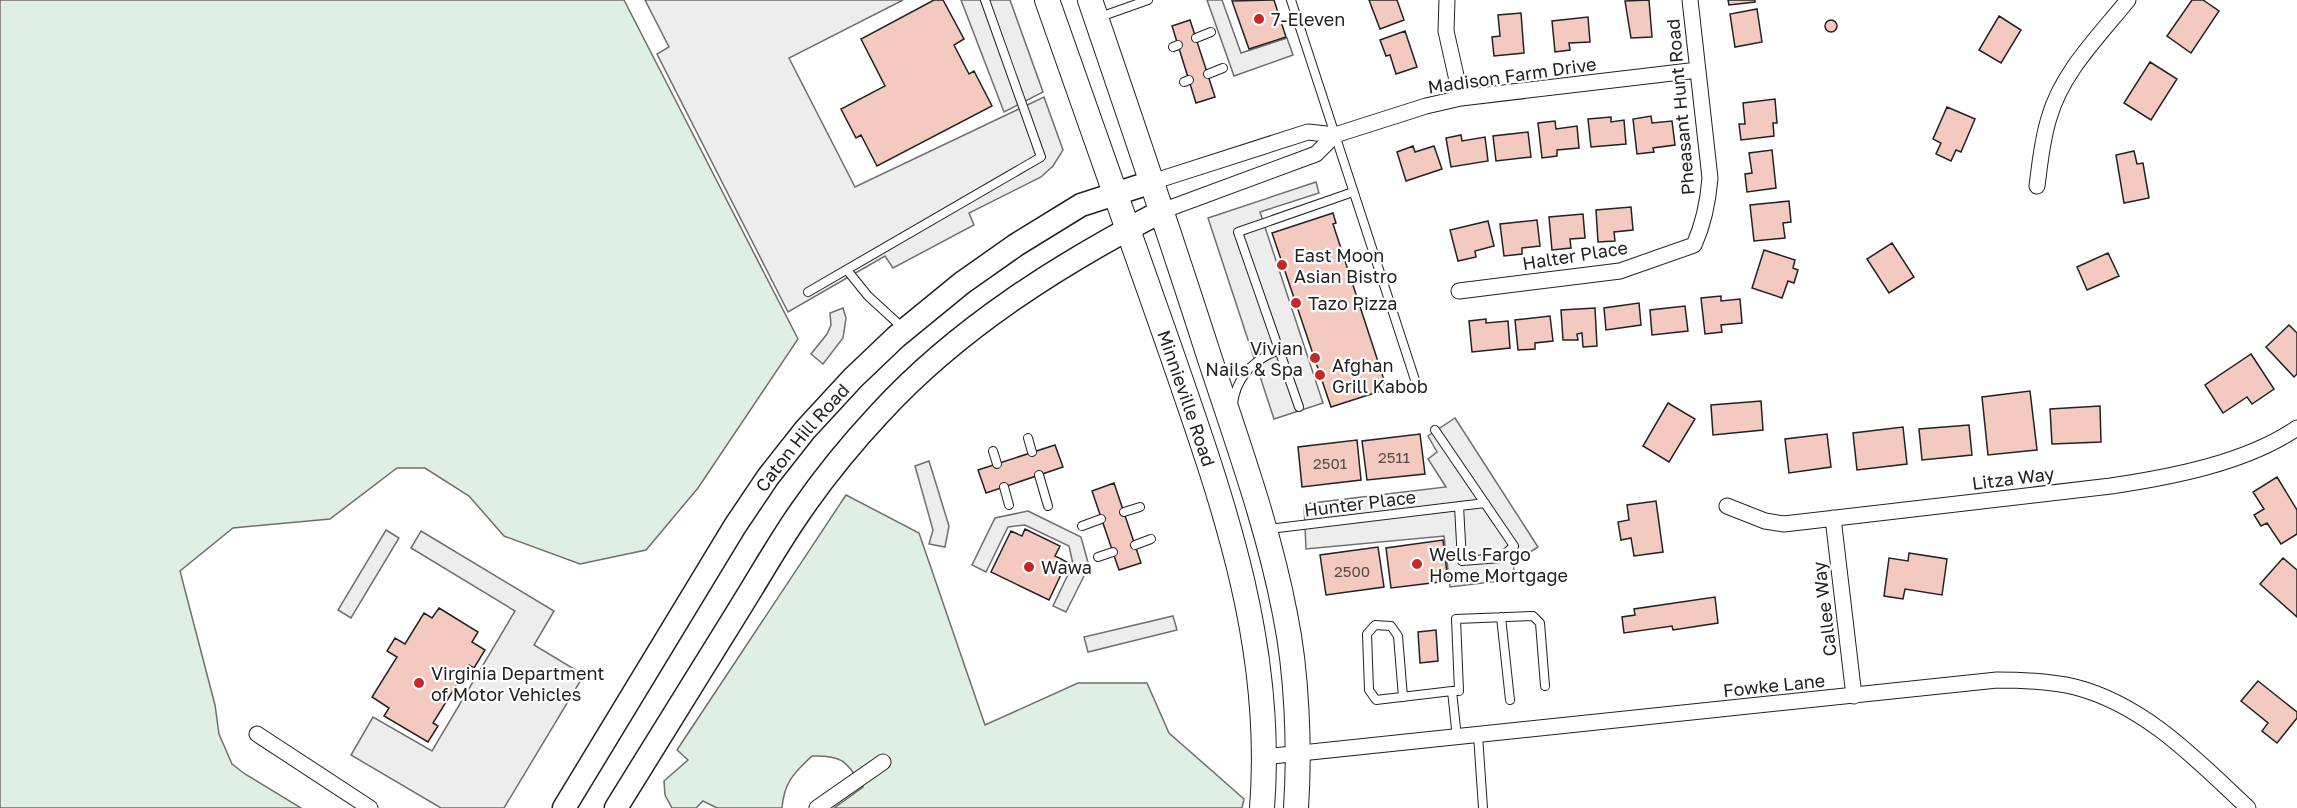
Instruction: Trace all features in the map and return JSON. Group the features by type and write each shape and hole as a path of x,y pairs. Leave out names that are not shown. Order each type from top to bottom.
{"main road":[{"name":"Minnieville Road","path":"1047,0 1117,193 1207,456 1234,547 1250,610 1257,654 1263,757 1262,808"},
{"name":"Minnieville Road","path":"1093,9 1162,211 1265,529 1284,604 1290,641 1296,754 1296,808"},
{"name":"Caton Hill Road","path":"564,808 735,526 768,477 805,430 853,378 905,330 962,283 1016,245 1081,205 1152,183"},
{"path":"616,808 800,512 834,465 880,412 922,371 991,316 1043,280 1162,211"}],"street":[{"path":"1447,0 1446,31 1461,98"},
{"name":"Pheasant Hunt Road","path":"1690,0 1710,178 1708,204 1702,228 1694,244"},
{"path":"2037,186 2042,144 2049,116 2058,94 2072,69 2128,0"},
{"name":"Madison Farm Drive","path":"1152,183 1308,132 1335,135 1426,106 1461,98 1698,70"},
{"name":"Madison Farm Drive","path":"1162,211 1316,154 1335,135"},
{"name":"Halter Place","path":"1460,291 1620,270 1694,244"},
{"name":"Litza Way","path":"1727,506 1765,521 1784,524 2162,479 2217,465 2296,431"},
{"name":"Callee Way","path":"1833,519 1854,696"},
{"name":"Fowke Lane","path":"1263,757 1997,680 2036,681 2074,687 2121,706 2152,724 2182,746 2248,808"},
{"path":"257,734 370,808"},
{"path":"817,808 883,762"}],"lane":[{"path":"808,292 1041,157 985,0"},
{"path":"1093,9 1148,0"},
{"path":"1290,0 1417,386"},
{"path":"1196,38 1211,32"},
{"path":"1208,74 1223,68"},
{"path":"1299,407 1238,232 1353,192"},
{"path":"847,270 868,296 905,330"},
{"path":"1236,437 1232,422 1237,387 1254,362 1279,350"},
{"path":"1435,430 1514,546 1500,558 1462,561 1459,506"},
{"path":"1028,438 1032,452"},
{"path":"993,451 997,464"},
{"path":"1039,475 1048,506"},
{"path":"1004,487 1009,505"},
{"name":"Hunter Place","path":"1265,529 1485,503"},
{"path":"1124,512 1140,507"},
{"path":"1082,526 1101,519"},
{"path":"1135,545 1151,539"},
{"path":"1098,557 1113,552"},
{"path":"1403,697 1398,636 1391,626 1375,625 1367,634 1369,690 1376,700 1459,691 1456,619 1533,616 1540,623 1545,686"},
{"path":"1501,617 1510,699"},
{"path":"1452,691 1457,738"},
{"path":"1478,735 1483,808"}],"green space":[{"path":"0,0 624,0 798,339 698,488 646,550 580,564 504,536 469,496 425,468 397,468 330,519 233,528 180,571 215,705 219,734 232,764 301,808 0,808"},
{"path":"846,495 919,533 985,725 1078,683 1147,683 1169,733 1244,799 1242,808 834,808 863,787 843,762 831,757 812,756 791,779 785,791 782,808 717,808 703,801 696,808 672,808 665,795 664,781 688,760 677,750"}],"shaded area":[{"path":"645,0 903,0 789,58 855,187 1044,97 1063,150 1053,166 1041,177 969,213 974,225 893,268 885,256 788,312 657,54 669,47"},
{"path":"961,0 1010,0 1043,92 1004,112"},
{"path":"1207,0 1222,0 1241,53 1287,38 1293,55 1234,76"},
{"path":"1316,182 1319,193 1260,212 1323,403 1274,419 1208,218"},
{"path":"843,308 846,318 843,338 823,364 811,354 827,334 831,325 830,313"},
{"path":"1455,418 1538,547 1513,563 1515,579 1450,587 1444,536 1306,549 1304,504 1446,487 1428,459 1437,452 1428,436"},
{"path":"929,461 949,526 945,547 929,544 933,530 915,466"},
{"path":"1028,511 1081,537 1089,566 1066,612 1053,606 1073,564 1069,546 1025,525 1008,527 986,572 972,565 995,518"},
{"path":"386,530 399,538 351,618 338,610"},
{"path":"421,531 554,611 534,645 584,675 504,808 441,808 351,755 373,717 432,751 515,611 411,548"},
{"path":"1173,616 1177,630 1088,652 1084,637"}],"building":[{"path":"934,0 943,0 964,39 954,45 969,74 974,71 992,106 877,166 861,135 856,138 841,109 885,86 861,39"},
{"name":"7-Eleven","path":"1274,0 1286,37 1249,49 1232,1"},
{"path":"1369,0 1397,0 1404,20 1380,29"},
{"path":"1649,0 1652,37 1631,38 1625,1"},
{"path":"1728,0 1755,0 1755,2 1729,5"},
{"path":"2192,0 2203,0 2219,11 2191,53 2167,36"},
{"path":"1757,9 1762,42 1735,47 1730,14"},
{"path":"1521,13 1524,53 1494,56 1492,37 1500,36 1498,15"},
{"path":"1999,16 2021,30 2001,63 1979,50"},
{"path":"1588,17 1590,42 1569,43 1570,50 1555,52 1552,21"},
{"path":"1190,20 1215,97 1196,103 1172,26"},
{"path":"1833,20 1837,26 1833,32 1829,32 1825,24"},
{"path":"1405,31 1417,67 1396,74 1390,55 1386,56 1380,40"},
{"path":"2150,62 2177,79 2151,120 2124,103"},
{"path":"1775,99 1777,123 1773,123 1774,136 1741,140 1739,124 1745,124 1743,103"},
{"path":"1947,107 1975,119 1961,152 1956,150 1951,161 1936,154 1941,143 1933,139"},
{"path":"1651,116 1652,123 1672,121 1675,145 1653,148 1654,152 1637,154 1633,119"},
{"path":"1611,117 1611,122 1624,120 1626,144 1591,147 1588,119"},
{"path":"1555,121 1556,129 1577,126 1579,148 1557,150 1557,156 1542,158 1538,123"},
{"path":"1528,132 1531,157 1496,161 1493,136"},
{"path":"1461,135 1462,141 1485,137 1488,161 1451,167 1446,138"},
{"path":"1413,146 1415,152 1434,146 1442,169 1406,181 1397,152"},
{"path":"1772,150 1776,188 1747,192 1745,174 1752,173 1749,153"},
{"path":"2134,151 2137,164 2143,163 2149,198 2124,203 2116,155"},
{"path":"1789,201 1791,222 1783,223 1785,238 1754,241 1750,205"},
{"path":"1631,207 1633,230 1614,232 1615,241 1598,242 1596,210"},
{"path":"1333,213 1336,223 1333,224 1387,389 1331,407 1272,233"},
{"path":"1583,214 1585,238 1570,239 1571,248 1552,250 1549,217"},
{"path":"1537,220 1540,246 1522,248 1522,254 1504,256 1500,224"},
{"path":"1488,221 1494,246 1475,251 1476,257 1458,261 1450,230"},
{"path":"1892,243 1914,277 1889,293 1867,259"},
{"path":"1764,250 1795,260 1793,268 1798,270 1794,283 1788,281 1782,298 1752,288"},
{"path":"2108,253 2119,276 2087,290 2077,267"},
{"path":"1721,296 1721,301 1740,299 1742,323 1721,325 1722,332 1705,334 1701,298"},
{"path":"1639,303 1641,325 1606,330 1604,308"},
{"path":"1685,306 1688,331 1652,335 1650,310"},
{"path":"1595,308 1597,346 1583,347 1582,333 1577,334 1578,340 1563,340 1561,310"},
{"path":"1550,316 1553,341 1535,343 1535,349 1518,350 1515,320"},
{"path":"1486,319 1486,323 1508,321 1510,348 1472,352 1469,321"},
{"path":"2289,325 2297,333 2297,374 2294,377 2266,347"},
{"path":"2251,354 2274,389 2252,404 2247,397 2223,413 2205,385"},
{"path":"2030,391 2037,450 1988,455 1982,397"},
{"path":"1761,401 1763,430 1713,435 1711,405"},
{"path":"1668,403 1695,419 1669,462 1643,446"},
{"path":"2100,406 2101,442 2052,444 2050,409"},
{"path":"1969,425 1972,455 1922,460 1919,429"},
{"path":"1903,427 1907,464 1857,470 1853,433"},
{"path":"1420,434 1425,474 1367,480 1362,441"},
{"path":"1827,434 1831,467 1789,473 1785,439"},
{"path":"1357,440 1361,480 1302,487 1298,447"},
{"path":"1055,445 1063,467 986,493 978,470"},
{"path":"2277,477 2297,510 2297,534 2281,544 2267,523 2261,526 2254,515 2264,509 2253,492"},
{"name":"Wawa","path":"1114,483 1141,563 1119,570 1092,491"},
{"path":"1656,501 1663,552 1634,556 1631,538 1621,540 1618,522 1629,520 1627,505"},
{"name":"Wawa","path":"1025,529 1060,546 1055,556 1067,562 1049,600 991,572 1011,531 1022,536"},
{"name":"Wells Fargo Home Mortgage","path":"1443,540 1448,581 1391,588 1386,548"},
{"path":"1378,547 1384,587 1326,595 1320,555"},
{"path":"1909,553 1947,559 1942,595 1905,589 1903,599 1884,596 1889,558 1908,561"},
{"path":"2283,558 2297,570 2297,617 2260,584"},
{"path":"1715,597 1718,623 1673,630 1672,626 1624,633 1622,617 1635,615 1634,609"},
{"name":"Virginia Department of Motor Vehicles","path":"439,608 478,632 472,642 485,650 474,668 469,665 433,723 438,726 428,742 384,716 389,708 372,697 397,657 387,651 395,638 405,644 424,613 432,618"},
{"path":"1436,630 1438,661 1420,663 1418,632"},
{"path":"2258,681 2297,712 2297,718 2277,743 2262,731 2268,723 2241,701"}],"place":[{"name":"7-Eleven","path":"1259,19"},
{"name":"East Moon Asian Bistro","path":"1282,265"},
{"name":"Tazo Pizza","path":"1296,303"},
{"name":"Vivian Nails & Spa","path":"1315,358"},
{"name":"Afghan Grill Kabob","path":"1320,375"},
{"name":"Wells Fargo Home Mortgage","path":"1417,564"},
{"name":"Wawa","path":"1029,567"},
{"name":"Virginia Department of Motor Vehicles","path":"419,683"}]}
